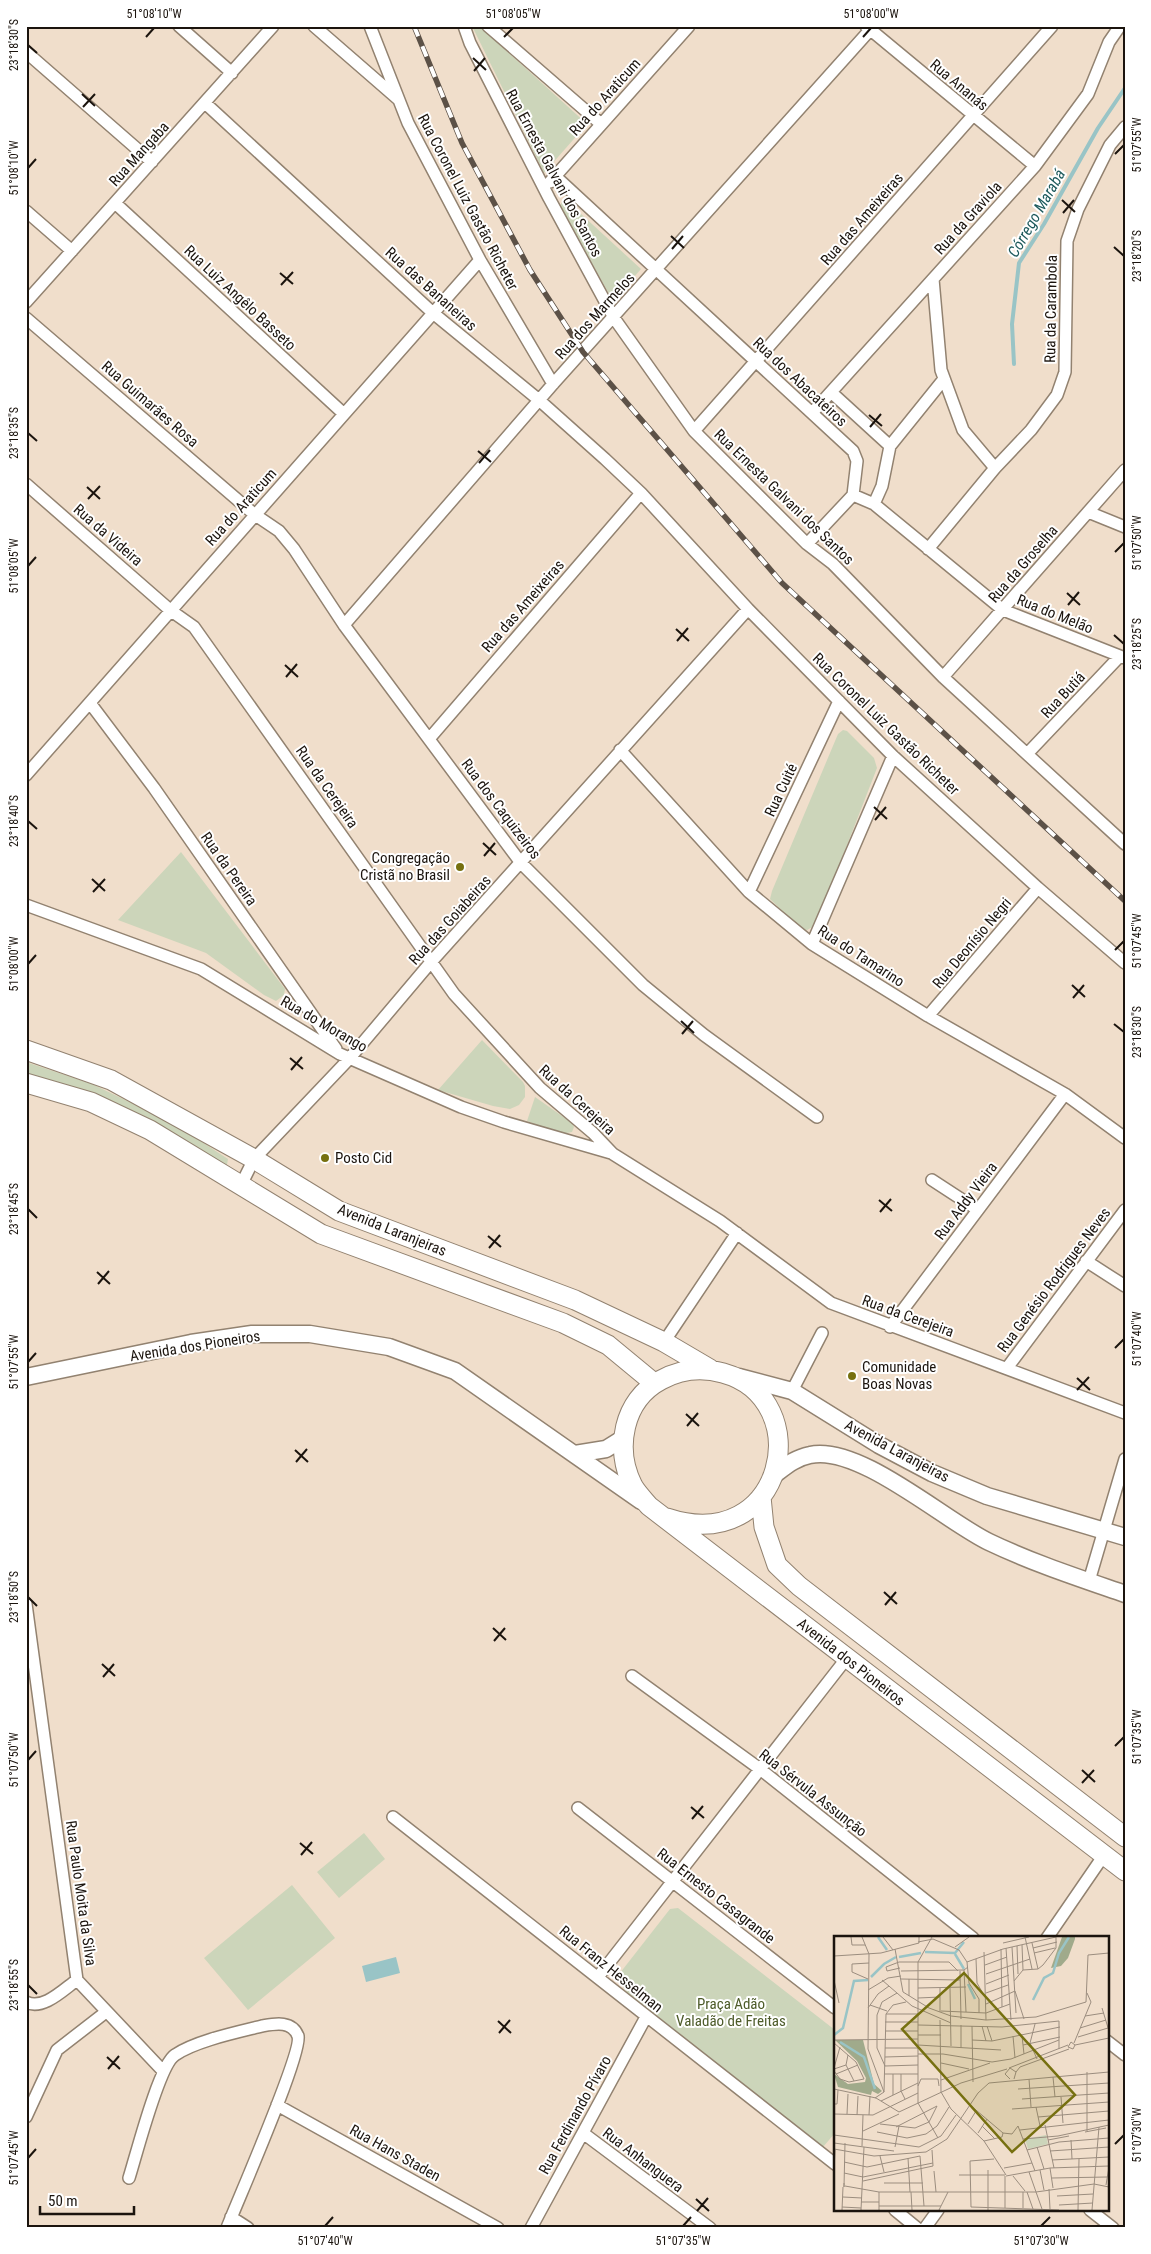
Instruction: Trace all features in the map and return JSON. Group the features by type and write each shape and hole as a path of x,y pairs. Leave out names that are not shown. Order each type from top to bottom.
{"main road":[{"name":"Avenida Laranjeiras","path":"26,1050 111,1080 254,1160 339,1211 422,1244 521,1278 664,1342 711,1369"},
{"name":"Avenida Laranjeiras","path":"26,1083 92,1102 150,1130 240,1187 321,1234 563,1323 608,1345 654,1383"},
{"path":"649,1506 633,1487 624,1464 622,1439 628,1418 635,1405 654,1383 672,1374 691,1369 711,1369 731,1375 749,1385 763,1399 773,1416 778,1446 774,1475 761,1497 746,1511 728,1521 707,1525 667,1518"},
{"name":"Avenida dos Pioneiros","path":"761,1497 764,1527 777,1565 799,1586 1125,1837"},
{"name":"Avenida dos Pioneiros","path":"649,1506 667,1518 846,1659 1125,1871"}],"street":[{"path":"178,26 232,73"},
{"name":"Rua Mangaba","path":"26,302 273,26"},
{"path":"314,26 400,100"},
{"name":"Rua Coronel Luiz Gastão Richeter","path":"370,26 408,123 480,260 553,384"},
{"name":"Rua Ernesta Galvani dos Santos","path":"464,26 470,43 544,189 614,318 694,431 807,544 833,564 943,677 1125,844"},
{"path":"488,26 602,124"},
{"name":"Rua da Graviola","path":"812,413 1035,166 1088,94 1109,42 1120,26"},
{"name":"Rua do Araticum","path":"544,189 683,28"},
{"name":"Rua Ananás","path":"868,28 972,116 1035,166"},
{"name":"Rua dos Marmelos","path":"344,626 553,384 657,270 868,28"},
{"name":"Rua das Ameixeiras","path":"694,431 972,116 1046,29"},
{"path":"26,52 152,162"},
{"name":"Rua das Bananeiras","path":"206,103 433,313 539,400 641,493"},
{"name":"Rua da Carambola","path":"928,549 995,468 1031,430 1057,395 1065,372 1067,241 1078,209 1110,145 1125,127"},
{"name":"Rua dos Abacateiros","path":"555,176 853,451 857,461 853,495"},
{"name":"Rua Luiz Angêlo Basseto","path":"115,203 344,414"},
{"path":"26,211 72,251"},
{"name":"Rua do Araticum","path":"26,775 254,514 480,260"},
{"path":"933,279 941,370 963,430 995,468"},
{"name":"Rua Guimarães Rosa","path":"26,318 254,514"},
{"path":"874,504 882,486 890,446 944,379"},
{"path":"832,393 890,446"},
{"name":"Rua da Groselha","path":"943,677 1125,470"},
{"name":"Rua da Videira","path":"26,484 170,610"},
{"name":"Rua Coronel Luiz Gastão Richeter","path":"641,493 748,609 893,756 1038,888 1125,963"},
{"name":"Rua das Ameixeiras","path":"429,739 641,493"},
{"path":"807,544 853,495 874,504 1002,610"},
{"path":"1088,512 1125,526"},
{"name":"Rua dos Caquizeiros","path":"254,514 279,531 294,549 344,626 521,863 643,984 704,1035 817,1117"},
{"name":"Rua das Goiabeiras","path":"240,1187 254,1160 748,609"},
{"name":"Rua da Cerejeira","path":"170,610 194,627 454,994 540,1088 593,1133 613,1154 737,1233 831,1303 1125,1413"},
{"name":"Rua do Melão","path":"1002,610 1122,657"},
{"name":"Rua Butiá","path":"1027,754 1122,657"},
{"name":"Rua Cuité","path":"749,892 839,701"},
{"name":"Rua da Pereira","path":"90,703 154,788 345,1057"},
{"name":"Rua do Tamarino","path":"620,750 749,892 812,944 928,1016 1065,1094 1125,1138"},
{"path":"812,944 893,756"},
{"name":"Rua Deonísio Negri","path":"928,1016 1038,888"},
{"name":"Rua do Morango","path":"26,905 200,969 345,1057 495,1119 613,1154"},
{"name":"Rua Addy Vieira","path":"890,1326 1065,1094"},
{"path":"932,1180 978,1210"},
{"name":"Rua Genésio Rodrigues Neves","path":"1008,1368 1125,1210"},
{"path":"664,1342 737,1233"},
{"path":"1086,1261 1125,1286"},
{"path":"792,1390 822,1333"},
{"name":"Avenida dos Pioneiros","path":"26,1377 192,1343 252,1334 310,1334 389,1347 455,1371 649,1506"},
{"name":"Avenida Laranjeiras","path":"731,1375 792,1390 879,1445 932,1473 987,1496 1125,1537"},
{"path":"575,1454 606,1448 622,1439"},
{"name":"Avenida Laranjeiras","path":"774,1475 793,1460 812,1454 852,1460 874,1470 987,1541 1029,1560 1125,1594"},
{"path":"1088,1581 1102,1529 1125,1459"},
{"name":"Rua Paulo Moita da Silva","path":"26,1604 77,1980 163,2071"},
{"path":"598,1977 846,1659"},
{"name":"Rua Sérvula Assunção","path":"632,1676 760,1769 970,1936"},
{"path":"26,1694 38,1691"},
{"name":"Rua Ernesto Casagrande","path":"578,1808 834,2007"},
{"name":"Rua Franz Hesselman","path":"393,1817 834,2163"},
{"path":"1047,1936 1104,1855"},
{"path":"26,2002 32,2005 45,2002 77,1980"},
{"path":"26,2117 57,2050 106,2012"},
{"name":"Rua Ferdinando Pívaro","path":"531,2228 646,2016"},
{"path":"129,2178 163,2071 176,2054 224,2035 278,2023 294,2028 299,2038 296,2054 277,2106 229,2222 248,2228"},
{"path":"1108,2042 1125,2055"},
{"name":"Rua Hans Staden","path":"277,2106 498,2228"},
{"name":"Rua Anhanguera","path":"582,2133 710,2228"},
{"path":"897,2212 917,2228"},
{"path":"924,2228 936,2212"},
{"path":"1093,2212 1113,2228"}],"green space":[{"path":"472,26 479,26 587,124 544,173"},
{"path":"562,202 568,202 641,269 613,301 560,206"},
{"path":"843,730 847,731 874,758 877,768 816,925 807,930 801,929 770,899 838,734"},
{"path":"181,852 285,989 284,995 276,1001 264,995 206,953 118,920"},
{"path":"482,1040 523,1082 525,1097 519,1105 510,1109 493,1106 438,1090"},
{"path":"26,1062 92,1084 173,1123 228,1159 226,1170 26,1075"},
{"path":"535,1097 572,1123 574,1127 572,1132 561,1134 527,1121"},
{"path":"364,1833 385,1859 339,1898 317,1872"},
{"path":"292,1885 335,1938 248,2010 204,1958"},
{"name":"Praça Adão Valadão de Freitas","path":"678,1908 834,2029 834,2134 823,2147 628,1994 619,1981 620,1973 670,1909"}],"water":[{"path":"396,1957 400,1973 366,1982 362,1966"}],"waterway":[{"name":"Córrego Marabá","path":"1014,364 1012,324 1019,263 1044,224 1098,128 1125,88"}],"railway":[{"path":"414,26 462,143 530,270 583,352 782,583 1125,901"}],"place":[{"name":"Congregação Cristã no Brasil","path":"460,867"},
{"name":"Posto Cid","path":"325,1158"},
{"name":"Comunidade Boas Novas","path":"852,1376"}]}
